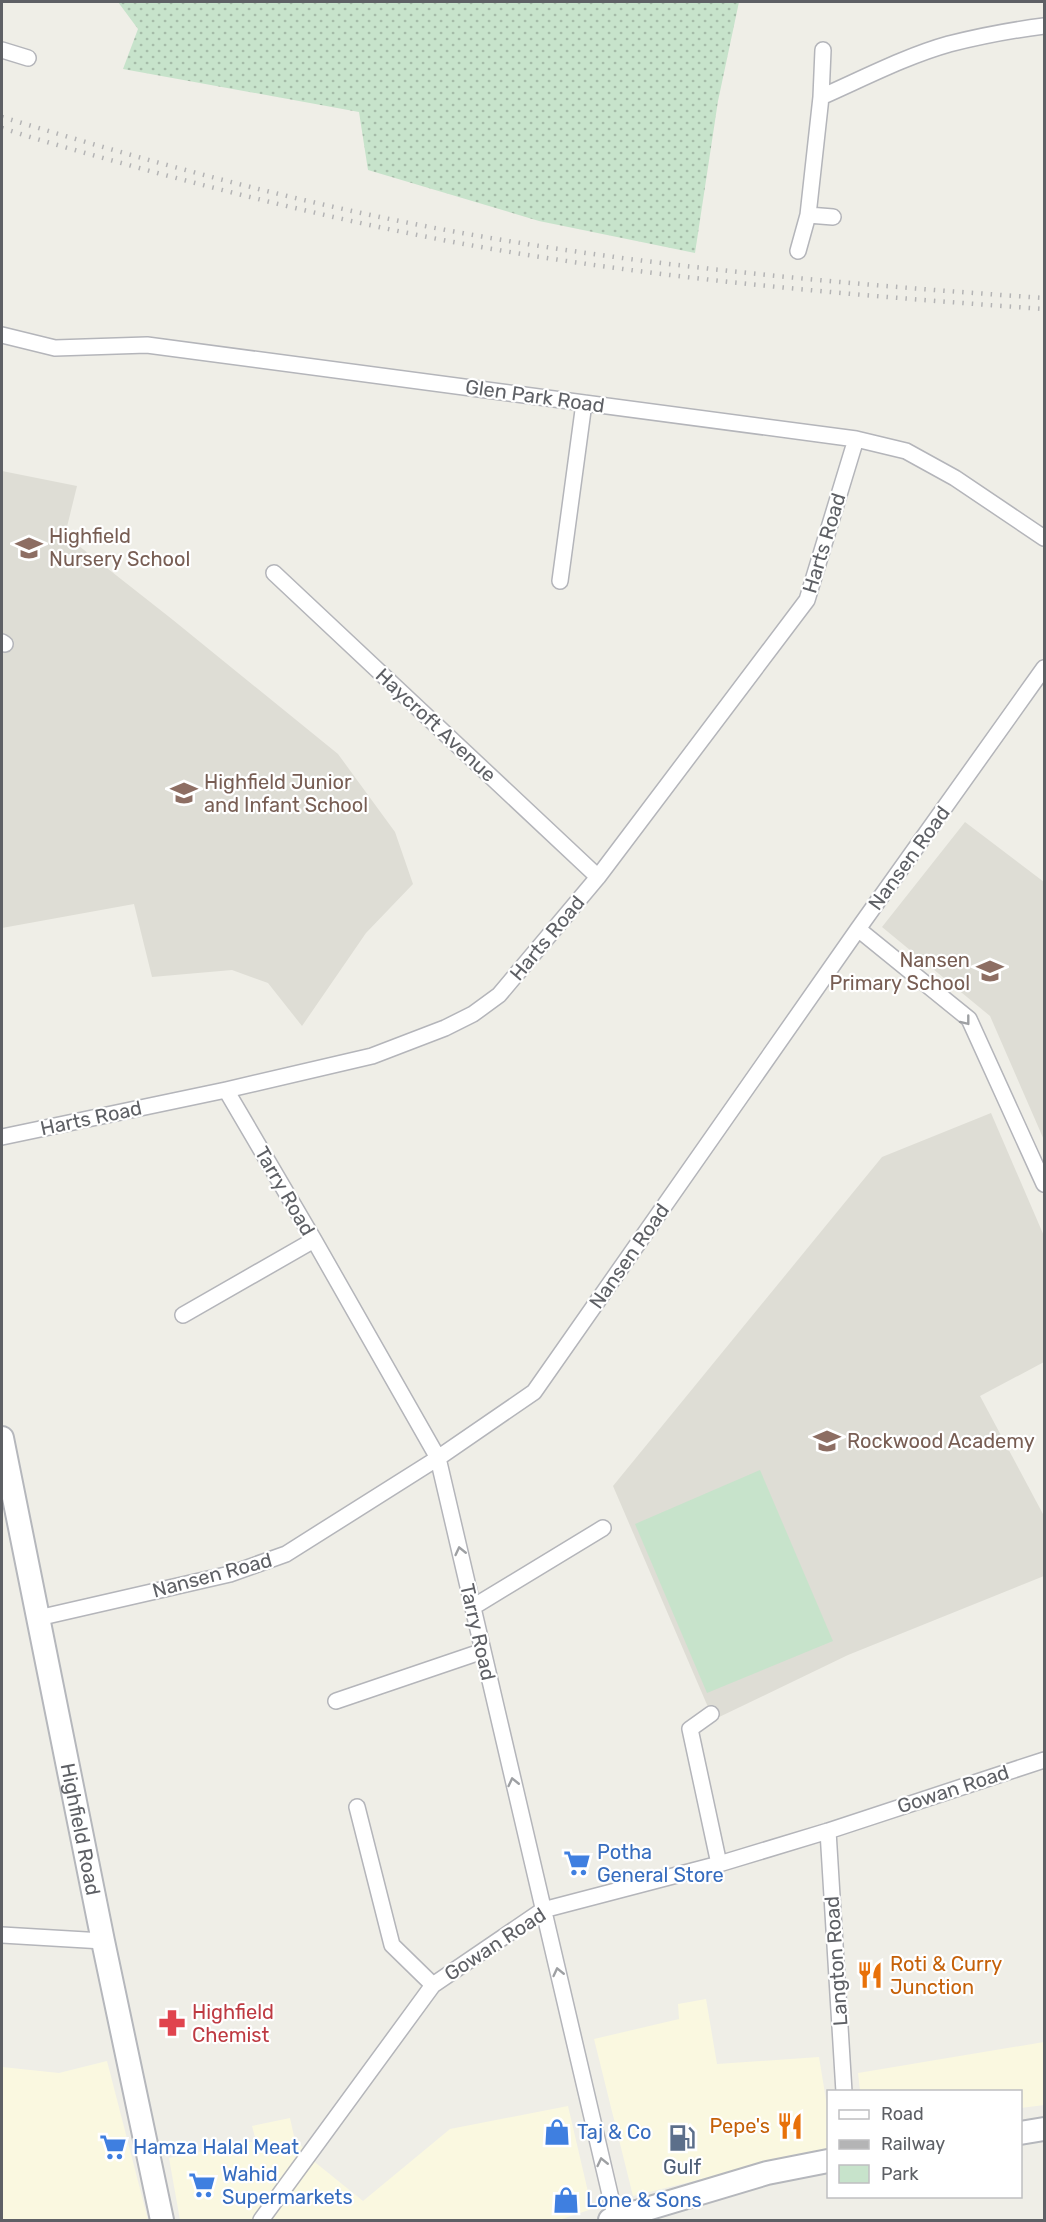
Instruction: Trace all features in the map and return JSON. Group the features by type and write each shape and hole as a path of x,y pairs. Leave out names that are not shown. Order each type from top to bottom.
{"main road":[{"name":"Highfield Road","path":"2,1438 103,1941 162,2220"},
{"path":"1022,2133 1044,2129"},
{"path":"614,2220 767,2173 827,2161"}],"street":[{"path":"821,97 947,44 1007,31 1044,26"},
{"path":"2,50 28,58"},
{"path":"798,251 808,215 821,97 823,50"},
{"path":"808,215 833,217"},
{"name":"Glen Park Road","path":"2,335 55,348 147,345 856,439 906,451 954,478 1044,538"},
{"path":"560,581 584,403"},
{"name":"Harts Road","path":"2,1137 226,1090 372,1056 445,1028 474,1014 499,995 598,877 807,600 856,439"},
{"name":"Haycroft Avenue","path":"274,573 598,877"},
{"name":"Nansen Road","path":"38,1618 230,1574 286,1554 438,1458 534,1392 1044,668"},
{"path":"858,929 969,1019 1044,1184"},
{"name":"Tarry Road","path":"226,1090 438,1458 614,2220"},
{"path":"183,1315 314,1240"},
{"path":"473,1607 603,1528"},
{"path":"336,1701 483,1651"},
{"path":"711,1714 690,1729 719,1864"},
{"name":"Gowan Road","path":"261,2220 434,1985 543,1910 719,1864 1044,1760"},
{"path":"357,1807 392,1945 434,1985"},
{"name":"Langton Road","path":"828,1831 844,2090"},
{"path":"2,1935 103,1941"}],"shaded area":[{"name":"Highfield Junior and Infant School","path":"2,471 77,486 65,535 338,754 395,832 413,884 366,933 302,1026 268,983 232,970 152,977 134,904 2,928 2,647 8,638 2,634"},
{"name":"Nansen Primary School","path":"965,822 1044,882 1044,1140 990,1016 882,927"},
{"name":"Rockwood Academy","path":"991,1113 1044,1236 1044,1362 980,1396 1044,1516 1044,1576 848,1655 715,1719 613,1486 882,1157"},
{"path":"706,1999 717,2064 819,2057 827,2106 827,2148 633,2196 594,2039 679,2019 678,2004"},
{"path":"1044,2042 1044,2105 1022,2108 1022,2090 860,2090 858,2073"},
{"path":"107,2061 148,2220 2,2220 2,2067 59,2073"},
{"path":"568,2106 592,2209 559,2220 180,2220 169,2158 256,2141 252,2126 290,2118 294,2136 311,2159 363,2201 450,2129"}],"green space":[{"path":"118,2 739,2 718,101 695,253 539,221 368,170 359,112 123,69 138,29"},
{"path":"760,1470 833,1641 707,1693 635,1524"}],"railway":[{"path":"2,117 264,190 352,211 523,243 783,277 1044,298"},
{"path":"2,128 150,171 280,204 410,234 498,250 702,279 907,299 1044,309"}],"place":[{"name":"Highfield Nursery School","path":"29,548"},
{"name":"Highfield Junior and Infant School","path":"184,793"},
{"name":"Nansen Primary School","path":"990,971"},
{"name":"Rockwood Academy","path":"827,1441"},
{"name":"Potha General Store","path":"577,1863"},
{"name":"Roti & Curry Junction","path":"870,1975"},
{"name":"Highfield Chemist","path":"172,2023"},
{"name":"Pepe's","path":"790,2126"},
{"name":"Taj & Co","path":"557,2132"},
{"name":"Gulf","path":"682,2138"},
{"name":"Hamza Halal Meat","path":"113,2147"},
{"name":"Wahid Supermarkets","path":"202,2185"},
{"name":"Lone & Sons","path":"566,2200"}]}
